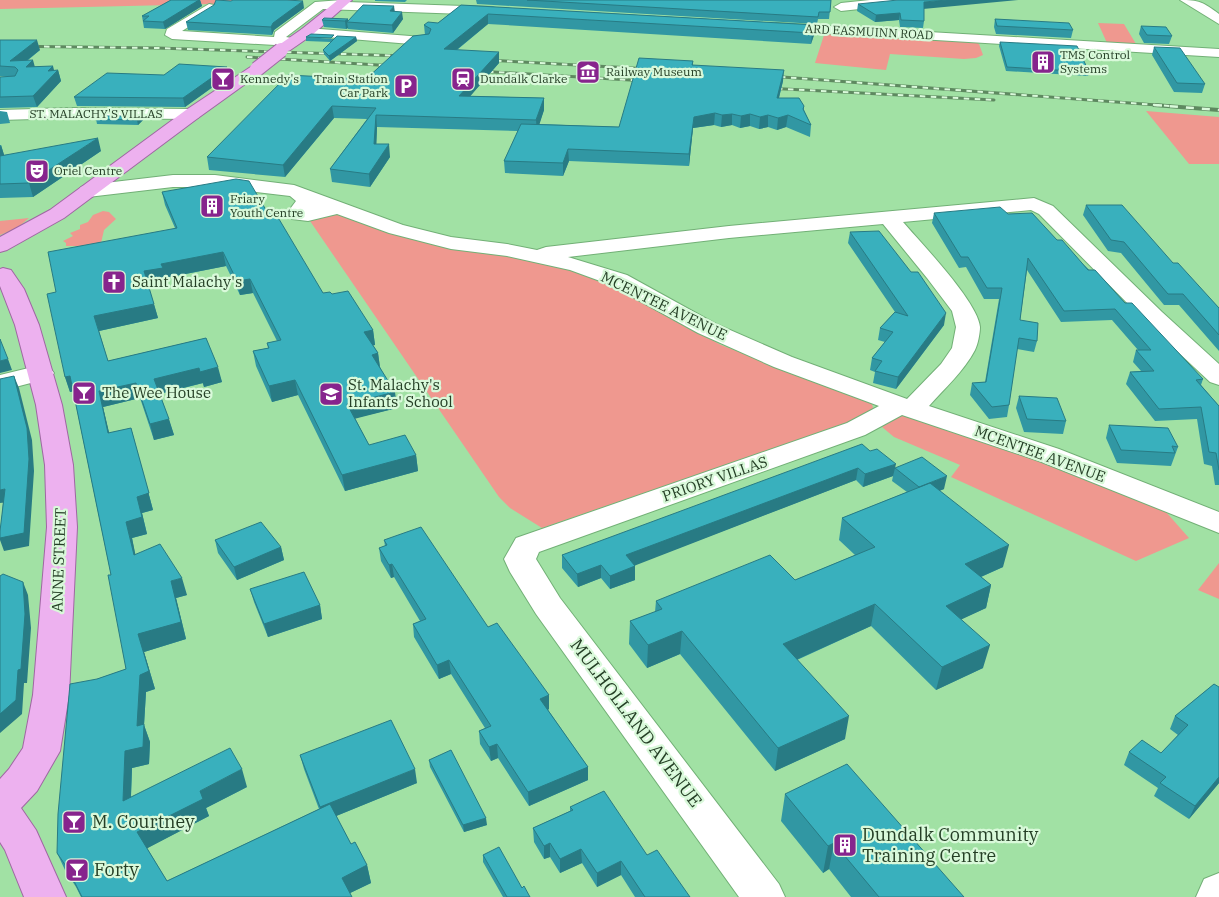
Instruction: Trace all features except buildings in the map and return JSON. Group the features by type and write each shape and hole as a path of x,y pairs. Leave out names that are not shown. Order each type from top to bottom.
{"main road":[{"path":"6,262 57,214 121,165 307,32 342,3"},
{"name":"ANNE STREET","path":"0,804 23,780 41,751 52,694 62,527 59,465 54,432 41,373 6,262"},
{"path":"0,809 22,842 45,897"}],"street":[{"path":"835,3 906,0"},
{"path":"1186,0 1200,6 1219,20"},
{"path":"274,42 317,7 327,4 342,3 504,12"},
{"path":"835,3 849,13 852,19 852,31"},
{"path":"209,8 172,32 172,35 291,43"},
{"name":"ARD EASMUINN ROAD","path":"759,26 1219,53"},
{"path":"307,32 423,41"},
{"name":"ST. MALACHY'S VILLAS","path":"0,115 70,113 192,114"},
{"path":"121,165 132,176 154,182"},
{"name":"MCENTEE AVENUE","path":"88,191 100,191 154,182 195,180 243,183 300,194 396,229 451,243 506,250 576,265 619,280 698,324 783,362 905,407 1048,455 1219,523"},
{"path":"539,258 544,253 590,247 729,232 1034,204 1046,210 1154,317 1219,377"},
{"name":"PRIORY VILLAS","path":"527,545 856,429 905,407 950,370 964,348 968,328 963,311 888,217"},
{"path":"0,382 41,373"},
{"name":"MULHOLLAND AVENUE","path":"527,545 520,559 548,606 764,897"},
{"path":"1217,897 1219,892"}],"shaded area":[{"path":"0,0 297,0 294,2 0,9"},
{"path":"1098,23 1124,24 1136,44 1107,43"},
{"path":"825,32 976,42 979,44 983,55 964,59 890,54 886,70 815,63"},
{"path":"1146,111 1219,117 1219,164 1189,164"},
{"path":"103,211 109,212 116,219 104,230 101,243 66,246 66,243 63,241 73,236 70,233 80,229 80,225 88,222 93,215"},
{"path":"331,214 571,270 611,283 721,345 865,400 872,404 874,412 865,417 542,528 510,508 499,497 310,221 314,217"},
{"path":"29,218 17,228 0,235 0,221"},
{"path":"911,414 1050,462 1166,512 1189,538 1136,561 951,477 960,465 894,437 882,427 889,419"},
{"path":"1219,563 1219,599 1198,590"}],"railway":[{"path":"0,46 157,48 405,56"},
{"path":"247,57 395,66"},
{"path":"485,60 650,69"},
{"path":"477,71 647,81"},
{"path":"769,76 1170,106"},
{"path":"766,88 994,100"},
{"path":"1154,105 1219,110"}],"place":[{"name":"TMS Control Systems","path":"1043,62"},
{"name":"Railway Museum","path":"588,72"},
{"name":"Kennedy's","path":"223,79"},
{"name":"Dundalk Clarke","path":"463,79"},
{"name":"Train Station Car Park","path":"406,86"},
{"name":"Oriel Centre","path":"37,171"},
{"name":"Friary Youth Centre","path":"212,206"},
{"name":"Saint Malachy's","path":"114,282"},
{"name":"The Wee House","path":"84,393"},
{"name":"St. Malachy's Infants' School","path":"331,394"},
{"name":"M. Courtney","path":"74,822"},
{"name":"Dundalk Community Training Centre","path":"845,845"},
{"name":"Forty","path":"77,870"}]}
